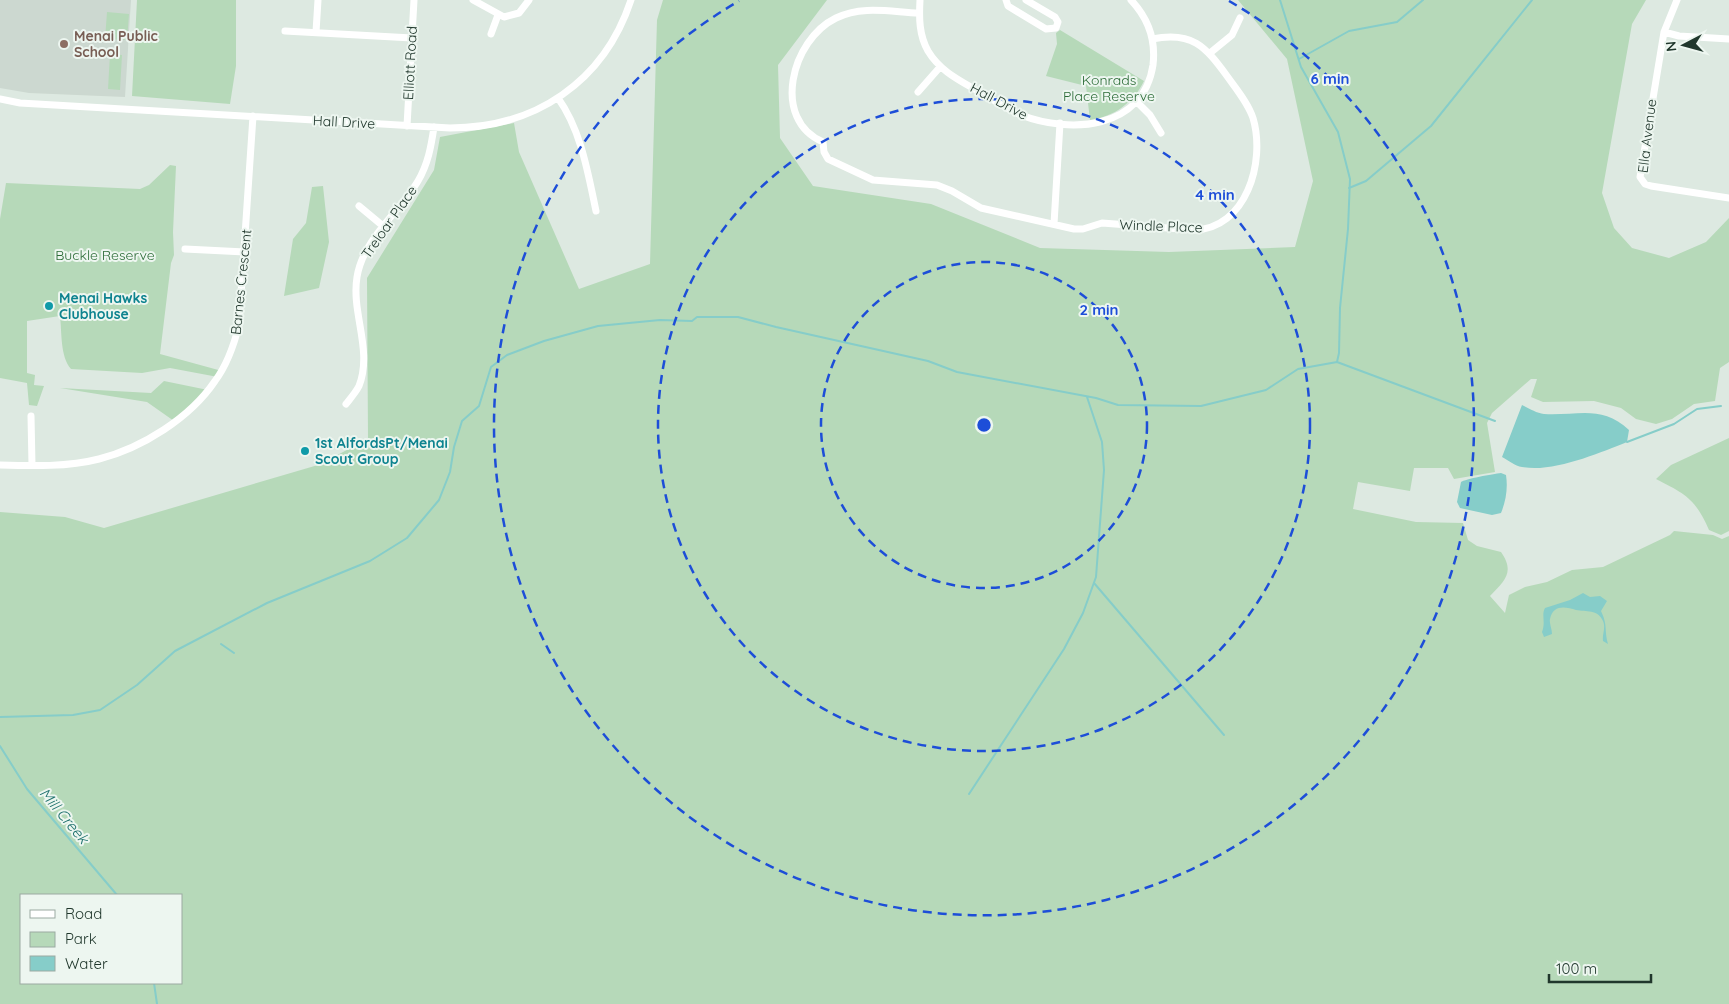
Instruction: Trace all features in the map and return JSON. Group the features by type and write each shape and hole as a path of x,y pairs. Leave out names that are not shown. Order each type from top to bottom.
{"street":[{"path":"316,32 318,0"},
{"name":"Elliott Road","path":"407,126 414,0"},
{"path":"473,0 498,15 514,16 523,10 529,0"},
{"name":"Hall Drive","path":"0,99 27,104 470,128 505,122 534,112 577,84 609,48 627,14 631,0"},
{"name":"Hall Drive","path":"920,0 919,13 924,42 940,66 1019,114 1060,124 1088,125 1106,121 1136,101 1145,89 1152,72 1152,39 1145,18 1131,0"},
{"path":"1006,0 1008,6 1046,29 1055,29 1058,24 1057,19 1026,0"},
{"path":"1041,8 1046,0"},
{"path":"1677,0 1664,32 1679,36 1729,39"},
{"name":"Windle Place","path":"919,13 871,10 851,12 831,20 808,40 800,53 794,71 794,99 804,126 815,138 823,142 824,152 828,159 872,180 936,185 952,191 981,208 1079,229 1102,223 1201,230 1223,222 1236,212 1247,191 1255,161 1255,130 1246,104 1210,53 1200,44 1186,38 1174,36 1152,39"},
{"path":"492,34 498,15"},
{"path":"1210,53 1232,35 1240,18"},
{"path":"285,31 412,38"},
{"name":"Ella Avenue","path":"1664,32 1640,177 1645,184 1651,186 1729,198"},
{"path":"918,92 940,66"},
{"path":"558,98 566,110 582,152 596,211"},
{"path":"1136,101 1150,115 1161,133"},
{"name":"Barnes Crescent","path":"0,465 80,462 111,455 163,428 184,414 200,399 222,372 236,338 242,300 253,116"},
{"path":"1054,224 1060,124"},
{"name":"Treloar Place","path":"346,404 359,386 364,363 356,302 357,276 365,253 383,226 417,183 425,167 434,127"},
{"path":"359,206 383,226"},
{"path":"185,249 245,252"},
{"path":"32,416 32,465"}],"shaded area":[{"name":"Menai Public School","path":"0,0 131,0 125,97 29,93 0,88"}],"green space":[{"path":"137,0 236,0 236,66 230,104 132,96"},
{"path":"663,0 827,0 778,65 780,138 813,186 931,204 1040,248 1169,252 1295,247 1313,181 1287,59 1238,0 1646,0 1632,24 1602,193 1614,228 1632,248 1669,258 1706,242 1729,218 1729,362 1720,368 1715,401 1694,404 1672,419 1656,424 1636,419 1621,408 1594,401 1543,402 1531,397 1537,379 1531,379 1492,413 1487,423 1495,472 1454,479 1448,468 1414,468 1410,491 1358,482 1353,509 1416,522 1463,523 1468,540 1477,546 1501,552 1505,559 1508,571 1504,581 1490,596 1505,613 1509,595 1525,587 1547,582 1572,570 1603,567 1670,535 1674,531 1713,535 1722,539 1729,536 1729,1004 0,1004 0,512 65,517 104,528 318,465 368,439 367,278 434,170 440,137 514,123 519,152 579,289 650,264 657,20"},
{"path":"107,12 129,14 127,40 105,39"},
{"name":"Konrads Place Reserve","path":"1060,30 1144,81 1135,96 1115,112 1090,120 1086,86 1046,76 1057,44 1056,33"},
{"path":"110,54 122,55 120,90 108,89"},
{"name":"Buckle Reserve","path":"170,165 176,166 173,232 174,255 171,263 160,354 222,371 218,377 170,368 142,373 71,369 67,364 63,351 60,316 27,321 27,373 35,375 34,385 44,386 37,406 29,405 27,383 0,378 0,219 6,183 140,189 149,185"},
{"path":"323,186 329,242 319,288 284,296 293,239 306,223 312,187"},
{"path":"164,381 208,390 174,421 147,402 60,388 151,393"},
{"path":"1729,438 1729,531 1721,535 1709,530 1699,511 1688,498 1656,479 1671,465"}],"water":[{"path":"1522,405 1535,412 1544,414 1589,413 1609,417 1629,430 1627,442 1561,465 1534,468 1519,466 1502,457"},
{"path":"1501,473 1506,475 1507,485 1501,513 1492,515 1460,508 1457,502 1461,482"},
{"path":"1583,593 1590,597 1600,596 1607,601 1601,611 1604,620 1608,644 1603,641 1604,624 1598,614 1564,608 1554,611 1550,621 1552,634 1544,637 1542,632 1545,608 1570,600"}],"waterway":[{"path":"1280,0 1301,67 1338,132 1350,179 1348,229 1337,362"},
{"path":"1299,59 1349,31 1397,22 1423,0"},
{"path":"1349,188 1366,181 1431,126 1532,0"},
{"path":"0,717 73,715 100,710 137,685 175,651 267,603 370,561 407,538 439,500 450,472 454,447 462,421 479,406 491,367 507,355 544,341 598,326 660,320 692,321 697,317 738,317 928,361 957,372 1096,398 1118,405 1201,406 1266,390 1298,369 1337,362 1495,421"},
{"path":"969,794 1064,649 1083,613 1096,577 1104,470 1102,442 1087,397"},
{"path":"1627,442 1674,424 1697,409 1721,406"},
{"path":"1094,583 1224,735"},
{"path":"221,644 234,653"},
{"name":"Mill Creek","path":"0,746 27,789 116,894"},
{"name":"Mill Creek","path":"154,984 157,1004"}],"place":[{"name":"Menai Public School","path":"64,44"},
{"name":"Menai Hawks Clubhouse","path":"49,306"},
{"name":"1st AlfordsPt/Menai Scout Group","path":"305,451"}]}
